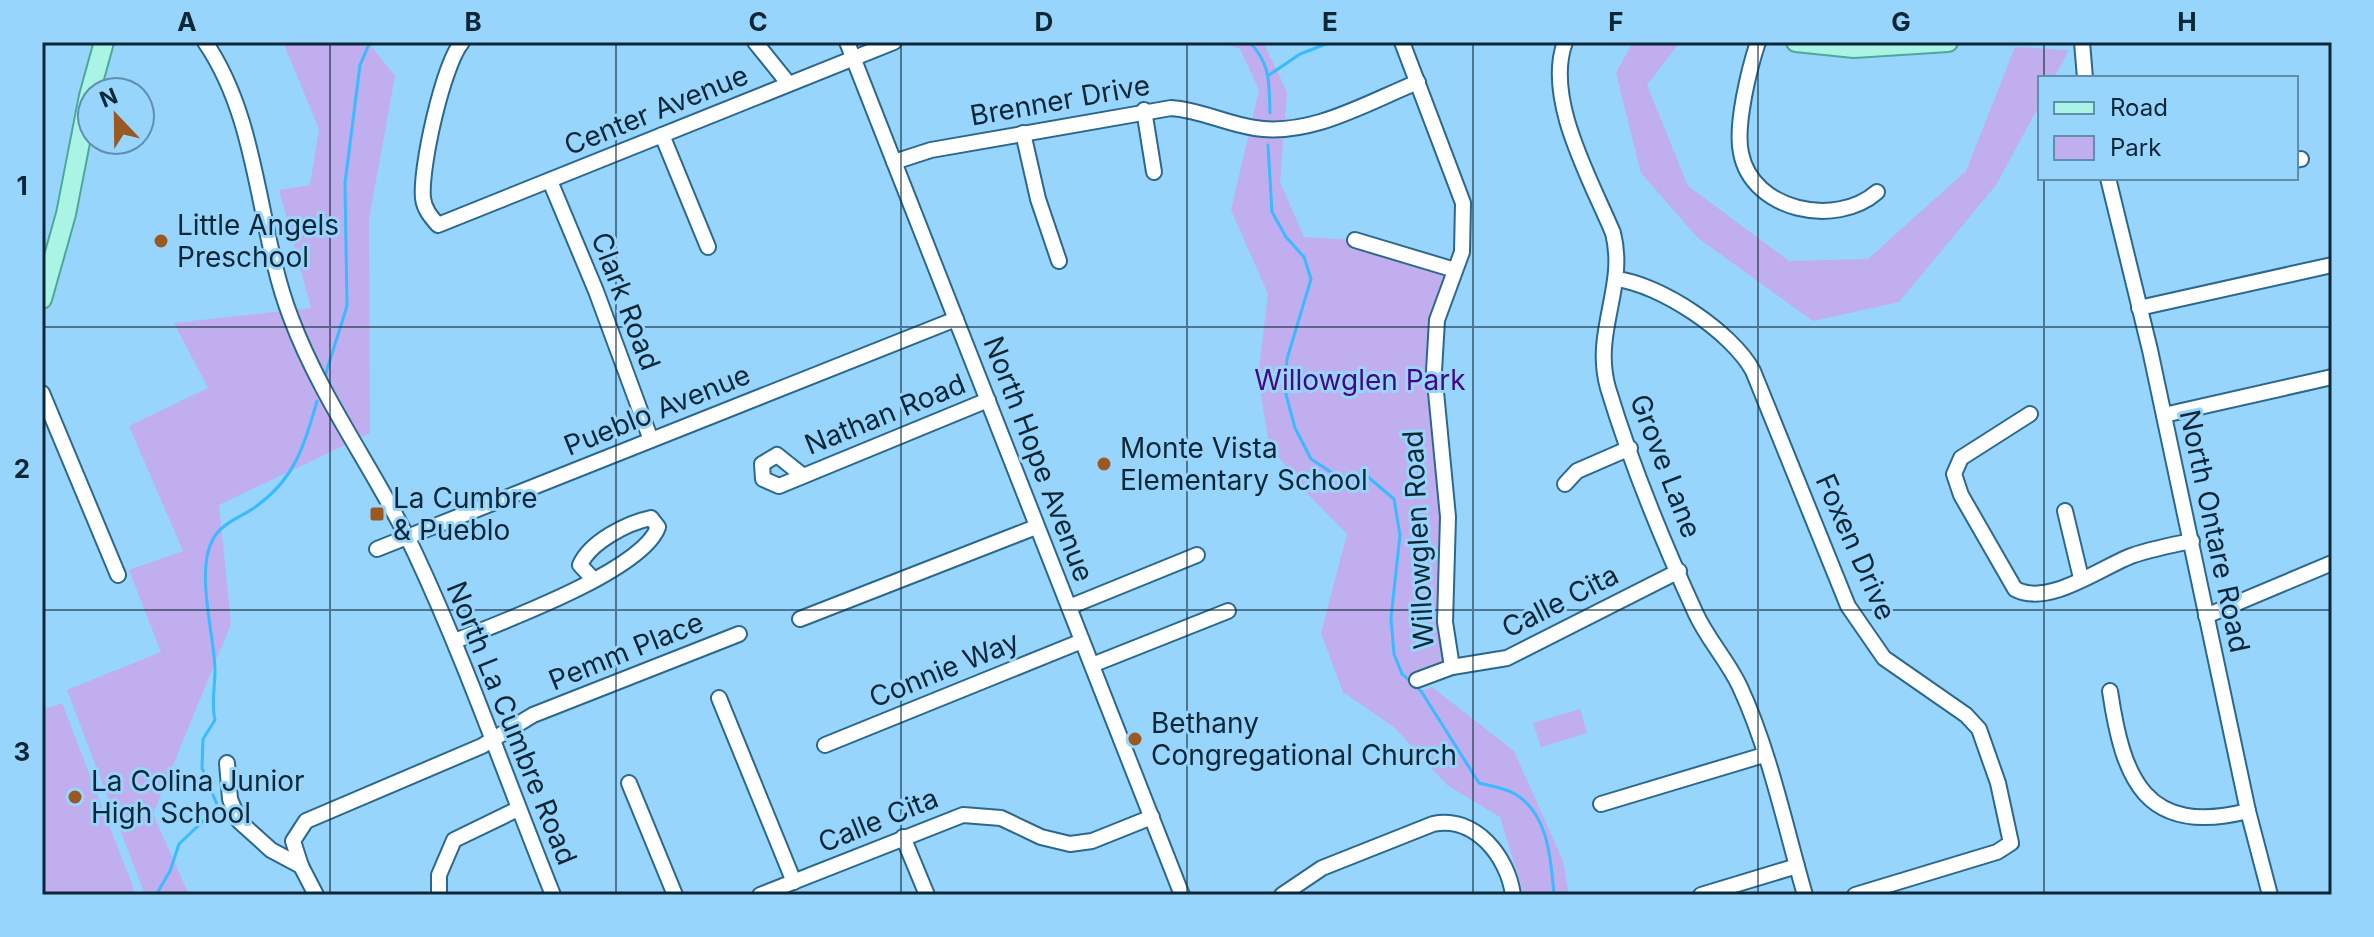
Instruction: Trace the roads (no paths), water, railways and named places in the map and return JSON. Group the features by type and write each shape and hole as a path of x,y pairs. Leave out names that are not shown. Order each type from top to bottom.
{"main road":[{"path":"42,299 66,214 89,96 104,42"},
{"path":"1796,42 1854,48 1948,42"}],"street":[{"name":"North La Cumbre Road","path":"205,42 219,66 242,126 292,321 321,382 406,537 455,641 553,895"},
{"name":"Center Avenue","path":"462,42 450,59 426,157 422,197 429,216 438,225 894,42"},
{"path":"755,42 788,83"},
{"name":"North Hope Avenue","path":"847,42 1182,895"},
{"name":"Willowglen Road","path":"1402,42 1463,203 1462,252 1437,320 1434,371 1448,517 1445,622 1452,667"},
{"name":"Grove Lane","path":"1565,42 1558,70 1561,102 1613,233 1616,279 1605,320 1603,352 1608,388 1704,629 1740,688 1764,755 1805,895"},
{"path":"1758,42 1739,136 1741,156 1751,178 1774,198 1822,212 1858,206 1877,192"},
{"path":"2082,42 2085,76"},
{"name":"Brenner Drive","path":"894,162 931,150 1144,110 1186,109 1253,128 1282,130 1313,124 1418,82"},
{"path":"1144,110 1154,172"},
{"path":"1023,133 1038,199 1059,261"},
{"path":"662,135 708,247"},
{"name":"North Ontare Road","path":"2108,180 2192,541 2248,811 2270,895"},
{"name":"Clark Road","path":"550,181 596,291 651,440"},
{"path":"1355,240 1455,270"},
{"path":"2139,308 2332,265"},
{"name":"Foxen Drive","path":"1616,279 1647,285 1740,350 1753,371 1839,586 1859,625 1892,665 1966,715 1985,740 2011,843 1997,852 1855,895"},
{"name":"Pueblo Avenue","path":"377,549 956,319"},
{"path":"2164,415 2332,377"},
{"path":"42,393 118,575"},
{"name":"Nathan Road","path":"802,475 988,400"},
{"path":"2030,414 1961,458 1955,468 1955,480 2015,589 2038,593 2134,555 2192,541"},
{"path":"1565,484 1577,471 1630,448"},
{"path":"2065,511 2081,578"},
{"path":"455,641 558,600 593,579 654,537 658,527 651,518 633,522 585,553 580,565 593,579"},
{"path":"800,619 1036,527"},
{"path":"1069,607 1197,555"},
{"path":"2206,616 2332,563"},
{"name":"Calle Cita","path":"1417,680 1452,667 1507,658 1679,571"},
{"path":"1092,665 1228,611"},
{"name":"Pemm Place","path":"301,866 293,841 306,821 491,740 533,715 561,707 739,634"},
{"name":"Connie Way","path":"825,745 1082,641"},
{"path":"2110,691 2125,765 2147,796 2168,810 2192,817 2221,818 2248,811"},
{"path":"719,698 794,882"},
{"path":"1601,804 1764,755"},
{"path":"227,763 230,799 239,821 271,850 301,866 316,895"},
{"path":"629,783 675,895"},
{"path":"439,895 439,875 454,840 518,809"},
{"name":"Calle Cita","path":"760,895 952,818 974,814 1001,818 1041,837 1070,844 1092,841 1152,817"},
{"path":"1282,895 1322,868 1433,824 1447,822 1466,827 1490,845 1504,865 1513,895"},
{"path":"903,837 927,895"},
{"path":"1701,895 1797,866"}],"waterway":[{"path":"325,376 347,306 345,183 360,65 370,42"},
{"path":"1249,42 1265,66 1270,113"},
{"path":"1269,75 1300,54 1331,42"},
{"path":"1268,145 1272,212 1286,237 1304,257 1311,279 1287,359 1284,387 1295,428 1311,459 1337,476 1368,477 1394,499 1400,535 1391,618 1394,654 1402,674 1421,691 1479,783 1515,794 1535,813 1546,839 1554,895"},
{"path":"156,895 170,871 179,844 218,807 202,768 203,739 215,720 214,656 205,581 210,546 221,528 271,495 290,472 303,446 317,401"}],"place":[{"name":"Little Angels Preschool","path":"161,241"},
{"name":"Monte Vista Elementary School","path":"1104,464"},
{"name":"La Cumbre & Pueblo","path":"377,514"},
{"name":"Bethany Congregational Church","path":"1135,739"},
{"name":"La Colina Junior High School","path":"75,797"}],"park label":[{"name":"Willowglen Park","path":"1360,380"}]}
